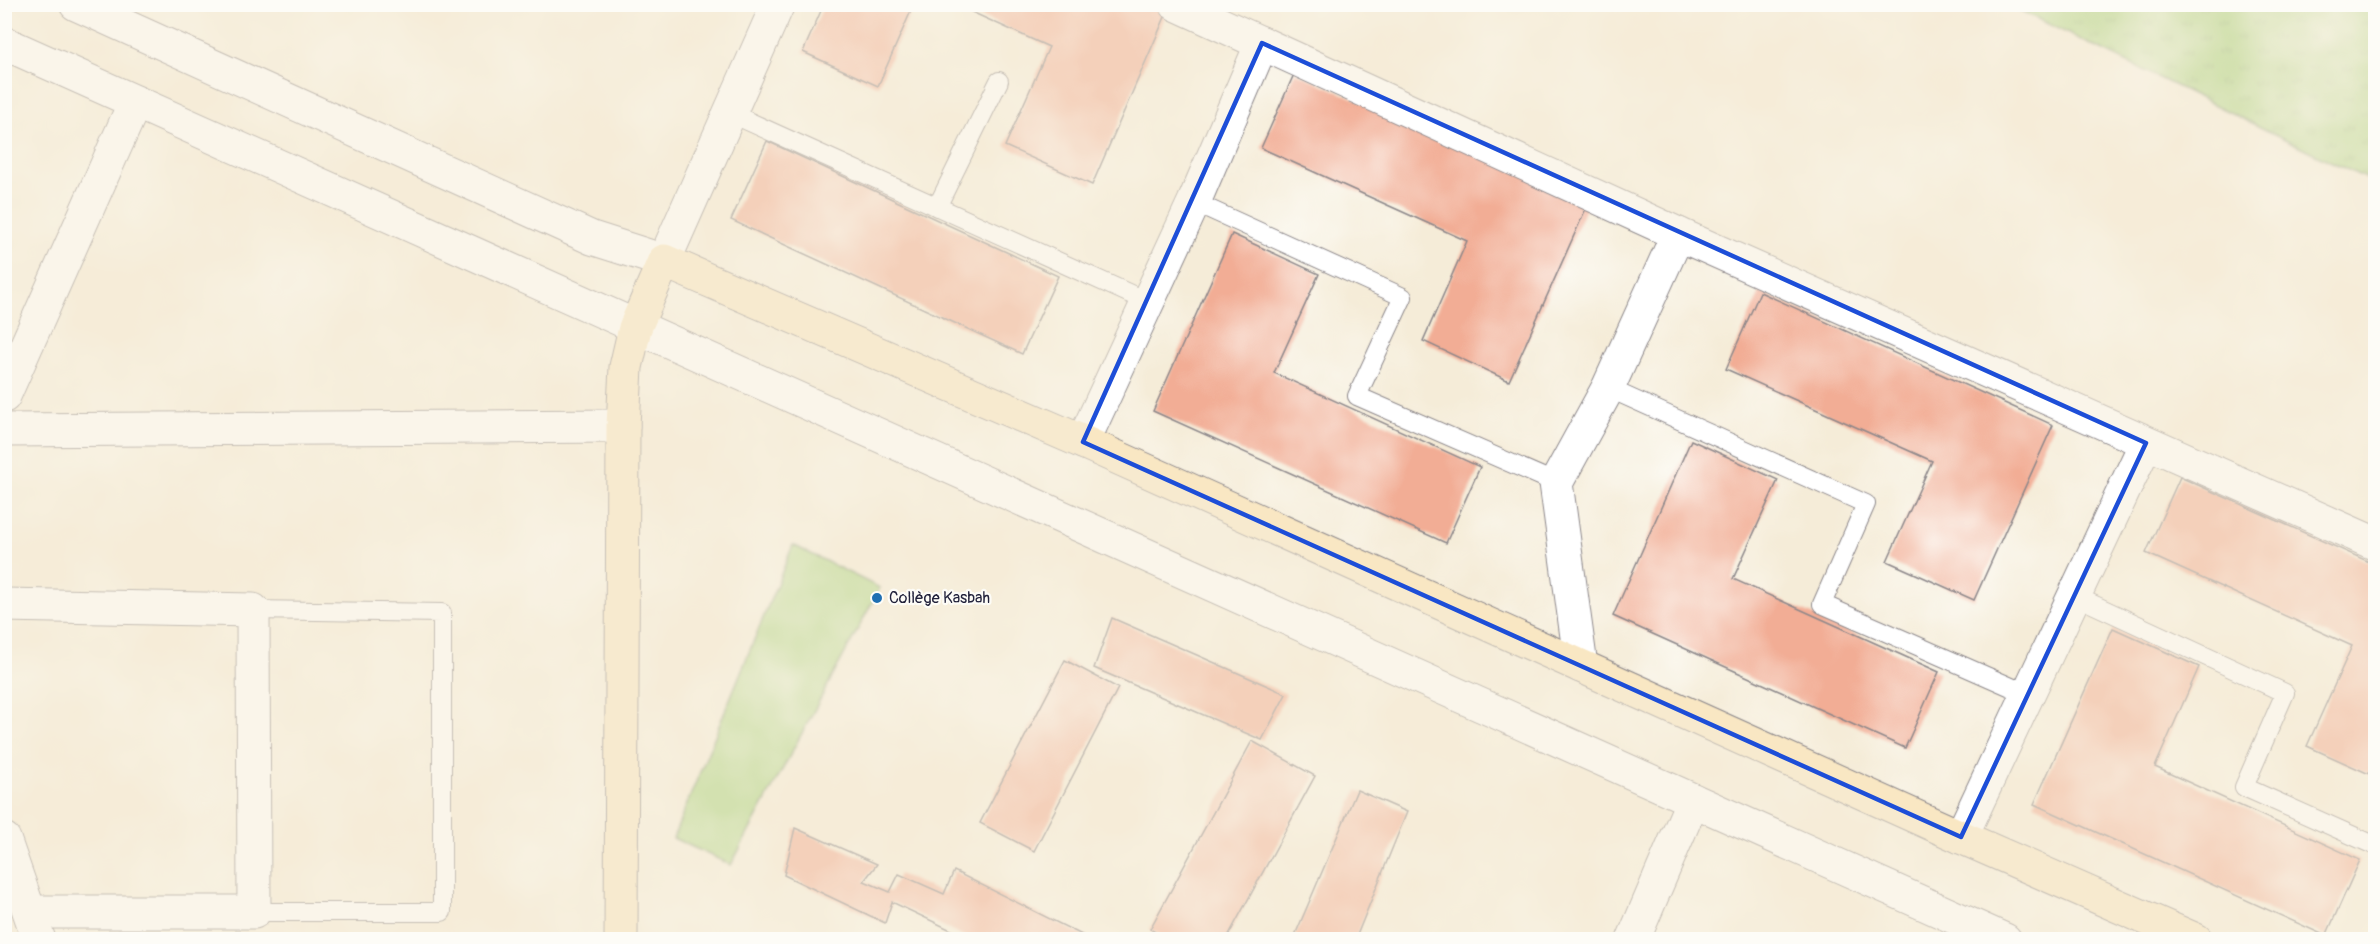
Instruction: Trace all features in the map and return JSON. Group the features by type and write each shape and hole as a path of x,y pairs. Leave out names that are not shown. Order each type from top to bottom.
{"street":[{"path":"75,4 592,237 664,261 1083,442 1960,837 2196,939"},
{"path":"621,939 623,426 626,367 635,328 778,4"},
{"path":"1176,4 1678,234 2376,544"},
{"path":"4,43 635,328 2004,939"},
{"path":"1083,442 1194,202 1262,43"},
{"path":"4,396 135,102"},
{"path":"1581,666 1556,483 1608,388 1678,234"},
{"path":"4,430 623,426"},
{"path":"1960,837 2146,443"},
{"path":"4,605 253,610 254,912 32,931 4,838"},
{"path":"1633,939 1693,800"}],"lane":[{"path":"937,207 999,81"},
{"path":"730,113 1148,302"},
{"path":"1194,202 1403,297 1357,396 1556,483"},
{"path":"1608,388 1866,504 1822,604 2027,694"},
{"path":"2073,595 2285,693 2244,787 2376,846"},
{"path":"253,610 442,613 442,912 254,912"}],"highlighted area":[{"path":"1262,43 2146,443 1961,837 1083,442"}],"green space":[{"path":"2009,5 2375,5 2375,183"},
{"path":"793,545 880,588 731,865 673,838"}],"building":[{"path":"824,4 914,4 878,86 803,52"},
{"path":"954,4 1156,4 1168,10 1092,185 1005,146 1049,47"},
{"path":"1295,72 1588,204 1509,381 1423,341 1467,241 1261,148"},
{"path":"767,141 1058,276 1022,354 731,220"},
{"path":"1232,234 1319,274 1274,373 1480,467 1446,543 1153,411"},
{"path":"1760,292 2053,425 1974,600 1887,561 1932,461 1726,369"},
{"path":"1691,440 1778,480 1733,579 1939,672 1905,748 1613,616"},
{"path":"2180,477 2376,565 2376,777 2307,746 2352,646 2146,553"},
{"path":"1112,618 1286,694 1262,740 1094,668"},
{"path":"2113,628 2199,667 2155,767 2360,860 2326,936 2034,804"},
{"path":"1065,660 1118,688 1034,851 980,823"},
{"path":"1252,741 1315,776 1226,940 1168,940 1150,929"},
{"path":"1357,790 1407,812 1355,940 1293,940"},
{"path":"795,828 877,864 864,881 890,892 899,874 944,894 954,871 1092,940 972,940 892,902 885,923 784,875"}],"place":[{"name":"Collège Kasbah","path":"877,598"}]}
